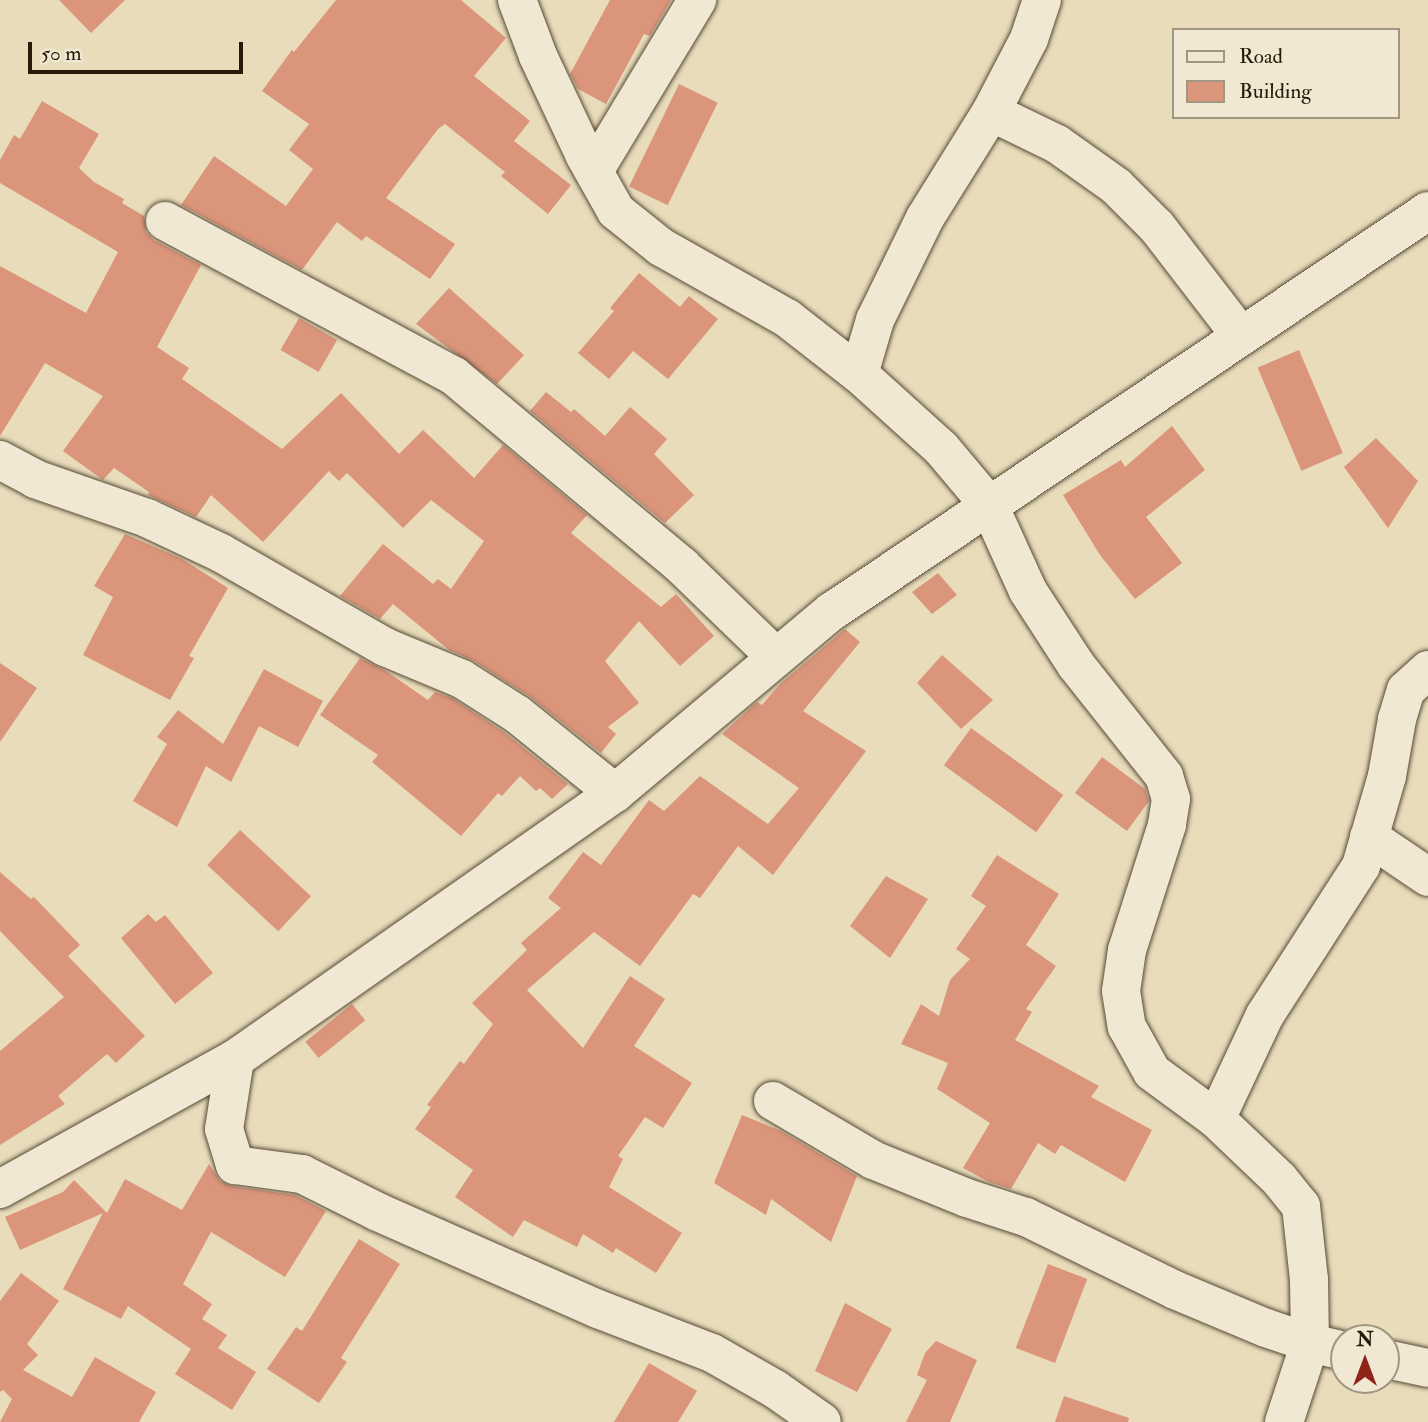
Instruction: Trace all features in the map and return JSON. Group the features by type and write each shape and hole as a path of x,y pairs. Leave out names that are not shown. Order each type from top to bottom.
{"street":[{"path":"517,0 538,56 616,211 661,247 787,318 859,374 941,448 989,505 1028,591 1069,654 1164,776 1171,799 1167,825 1127,950 1121,991 1127,1027 1152,1072 1216,1119 1279,1179 1301,1206 1309,1280 1327,1347 1284,1422"},
{"path":"594,171 697,0"},
{"path":"859,374 874,320 919,229 991,112 1029,40 1042,0"},
{"path":"991,112 1057,144 1116,186 1157,227 1241,335"},
{"path":"0,1189 235,1059 615,793 831,612 1428,211"},
{"path":"165,220 454,376 682,566 776,657"},
{"path":"0,460 35,479 147,517 221,553 386,647 462,679 517,714 615,793"},
{"path":"1216,1119 1265,1015 1361,866 1406,691 1428,670"},
{"path":"1369,837 1428,877"},
{"path":"235,1059 224,1129 235,1165 302,1174 378,1212 598,1309 712,1353 775,1389 822,1422"},
{"path":"773,1101 873,1160 967,1198 1026,1217 1175,1290 1327,1347"},
{"path":"1400,1362 1428,1368"}],"building":[{"path":"59,0 125,0 91,33"},
{"path":"336,0 461,0 506,38 474,76 530,121 514,141 571,185 548,214 501,176 505,172 445,124 438,129 386,198 455,244 430,279 366,236 362,241 337,222 302,270 181,205 214,156 286,206 313,169 289,150 309,124 262,91 292,50 294,52"},
{"path":"610,0 671,0 650,36 644,34 606,104 578,89 570,74"},
{"path":"679,84 718,103 668,205 629,186"},
{"path":"42,101 99,134 79,168 94,182 124,199 122,203 144,216 146,232 154,240 201,265 157,347 189,368 182,379 282,449 341,393 399,454 423,430 474,478 503,445 587,515 571,533 661,607 676,594 714,636 680,666 639,621 605,661 639,703 608,727 616,734 601,753 529,696 474,661 449,650 393,604 380,619 340,596 383,544 433,584 438,579 451,589 484,541 431,500 403,528 347,473 339,481 329,471 263,542 211,495 196,517 148,495 149,492 114,468 103,480 63,451 103,396 45,363 0,436 0,266 86,313 118,252 0,183 0,160 14,135 20,139"},
{"path":"639,273 680,307 689,296 718,319 668,379 633,351 609,379 578,353 614,311 610,308"},
{"path":"449,288 524,355 497,384 416,324"},
{"path":"299,318 337,340 319,372 280,350"},
{"path":"1299,350 1343,453 1301,471 1258,368"},
{"path":"546,392 571,412 574,409 605,436 630,407 667,439 654,454 694,495 665,523 530,411"},
{"path":"1172,426 1205,470 1146,517 1182,563 1135,599 1100,555 1063,495 1121,460 1125,467"},
{"path":"1376,438 1418,481 1388,528 1344,467"},
{"path":"125,534 182,559 228,588 189,656 194,658 170,700 83,655 113,597 94,586"},
{"path":"938,573 957,595 932,614 912,592"},
{"path":"845,629 860,642 803,711 866,751 773,875 738,846 700,898 693,894 640,966 594,932 527,990 583,1048 630,976 665,999 634,1046 692,1083 663,1128 645,1117 618,1156 623,1159 609,1187 682,1233 656,1273 616,1248 613,1253 583,1234 577,1247 524,1220 513,1237 455,1197 473,1170 415,1129 431,1107 427,1105 460,1061 464,1064 493,1024 472,1003 527,950 521,943 561,908 548,898 583,852 601,865 649,800 664,811 700,776 768,824 799,788 722,734 757,702 762,705 780,684"},
{"path":"942,655 993,700 961,729 917,683"},
{"path":"360,658 386,671 428,700 435,692 452,698 504,732 568,784 552,799 540,788 536,791 520,776 502,796 498,793 461,836 372,762 378,755 320,715"},
{"path":"0,663 37,688 0,742"},
{"path":"264,669 323,701 298,747 259,726 231,782 206,766 177,827 133,801 167,744 157,737 178,710 223,744"},
{"path":"971,728 1063,795 1036,832 944,765"},
{"path":"1102,757 1145,789 1149,801 1127,831 1075,793"},
{"path":"240,830 311,896 278,931 207,865"},
{"path":"997,855 1059,894 1026,945 1056,966 1026,1009 1032,1012 1015,1040 1099,1086 1091,1097 1152,1130 1125,1182 1061,1145 1055,1154 1038,1143 1011,1189 989,1182 963,1168 990,1123 937,1089 948,1063 901,1044 921,1004 939,1016 950,980 970,959 956,949 986,906 971,896"},
{"path":"0,872 31,899 34,897 80,945 68,956 145,1036 116,1063 107,1054 58,1096 65,1104 0,1145 0,1051 64,997 0,931"},
{"path":"886,876 928,899 890,958 850,926"},
{"path":"148,914 156,922 165,915 213,973 175,1004 121,938"},
{"path":"352,1004 365,1020 319,1058 305,1042"},
{"path":"742,1115 781,1131 857,1176 831,1242 771,1199 766,1215 714,1183"},
{"path":"209,1164 220,1181 231,1186 295,1195 326,1211 285,1277 211,1232 183,1284 212,1304 202,1319 227,1335 218,1348 256,1372 232,1410 175,1374 191,1349 128,1306 121,1319 63,1289 103,1213 20,1250 5,1217 63,1192 74,1180 107,1213 125,1179 182,1210"},
{"path":"359,1239 400,1264 341,1358 347,1362 319,1403 267,1369 296,1327 302,1331"},
{"path":"1048,1264 1087,1279 1055,1363 1016,1348"},
{"path":"21,1273 59,1301 27,1344 38,1355 23,1370 72,1397 95,1357 156,1392 139,1422 0,1422 12,1399 3,1390 0,1392 0,1301"},
{"path":"845,1303 892,1329 857,1392 815,1371"},
{"path":"936,1341 977,1360 950,1422 906,1422 927,1380 917,1375 925,1353"},
{"path":"649,1363 697,1391 678,1422 614,1422"},
{"path":"1064,1396 1129,1418 1128,1422 1055,1422"}]}
